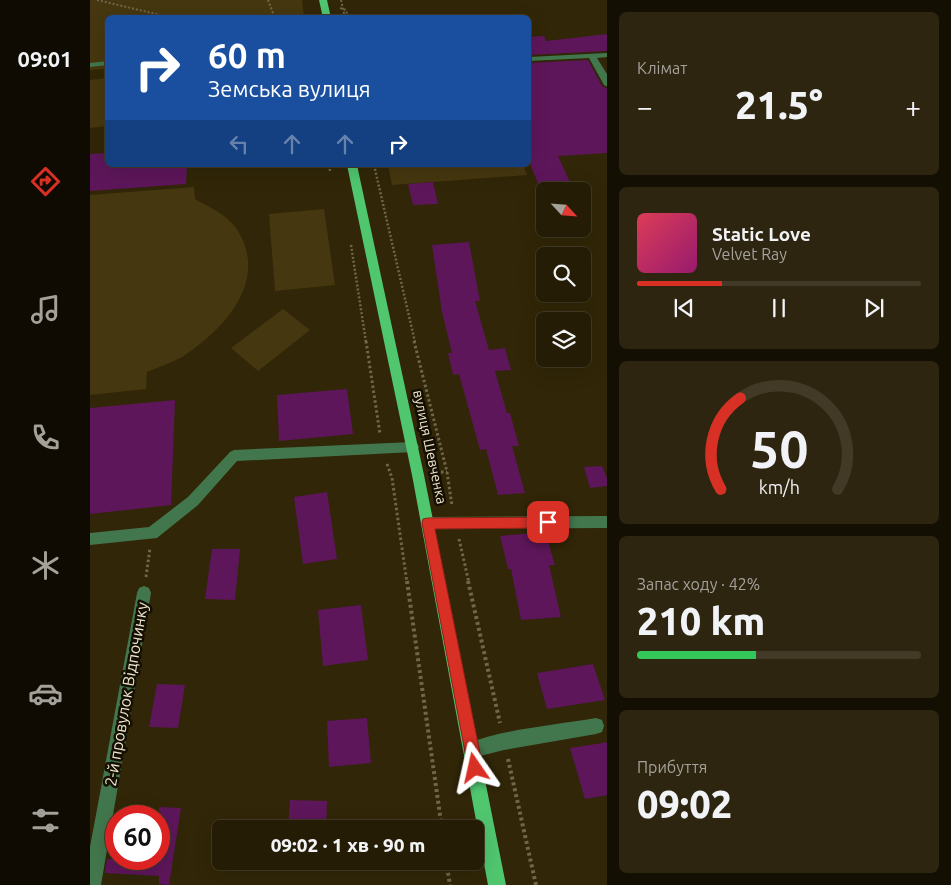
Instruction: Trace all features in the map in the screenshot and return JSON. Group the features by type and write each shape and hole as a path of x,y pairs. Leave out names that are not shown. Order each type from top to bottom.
{"main road":[{"path":"323,0 326,15"},
{"name":"вулиця Шевченка","path":"352,167 428,523 497,885"}],"street":[{"path":"531,59 607,55"},
{"path":"592,56 607,85"},
{"path":"90,65 105,63"},
{"path":"90,539 152,533 193,501 234,456 412,447"},
{"path":"428,523 607,522"},
{"name":"2-й провулок Відпочинку","path":"92,885 144,593"},
{"path":"472,750 504,742 596,726"}],"path":[{"path":"97,0 160,15"},
{"path":"268,0 274,15"},
{"path":"341,0 344,15"},
{"path":"329,167 330,171"},
{"path":"350,243 382,449 392,478 441,820"},
{"path":"441,472 447,472"},
{"name":"2-й провулок Відпочинку","path":"144,593 152,533"},
{"path":"448,870 450,885"}],"shaded area":[{"path":"90,0 302,0 304,15 105,15 105,69 90,70"},
{"path":"105,78 105,126 90,128 90,80"},
{"path":"388,167 524,167 527,175 392,185"},
{"path":"194,187 195,199 217,211 232,223 245,247 248,266 245,285 238,302 227,318 198,346 182,357 147,372 146,389 90,395 90,195"},
{"path":"324,209 335,285 275,291 269,214"},
{"path":"283,309 310,330 258,371 231,348"}],"building":[{"path":"607,34 607,51 531,55 531,37 544,36 546,41"},
{"path":"588,60 602,86 607,88 607,153 558,156 570,182 537,182 531,166 531,63"},
{"path":"105,153 105,167 187,167 186,184 90,191 90,154"},
{"path":"433,182 438,204 413,205 408,184"},
{"path":"469,242 480,301 475,301 489,350 505,348 511,370 495,371 519,446 512,446 525,493 498,495 486,449 480,450 459,374 453,375 448,353 452,353 442,312 432,245"},
{"path":"347,389 353,434 279,441 277,395"},
{"path":"175,400 171,505 90,514 90,408"},
{"path":"602,466 607,478 607,486 590,488 584,467"},
{"path":"327,492 337,559 303,564 294,497"},
{"path":"545,532 555,565 549,565 561,617 521,620 511,569 508,569 500,536"},
{"path":"212,549 240,549 235,600 205,599"},
{"path":"361,605 368,660 323,666 318,610"},
{"path":"593,664 605,700 547,709 537,673"},
{"path":"157,684 185,685 178,728 149,727"},
{"path":"367,718 371,763 329,767 327,721"},
{"path":"607,742 607,795 585,799 570,748"},
{"path":"290,800 327,801 326,820 289,820"},
{"path":"170,808 181,808 169,885 159,884 159,876 105,873 105,870 170,870"}],"route":[{"path":"475,768 428,523 548,522"}]}
